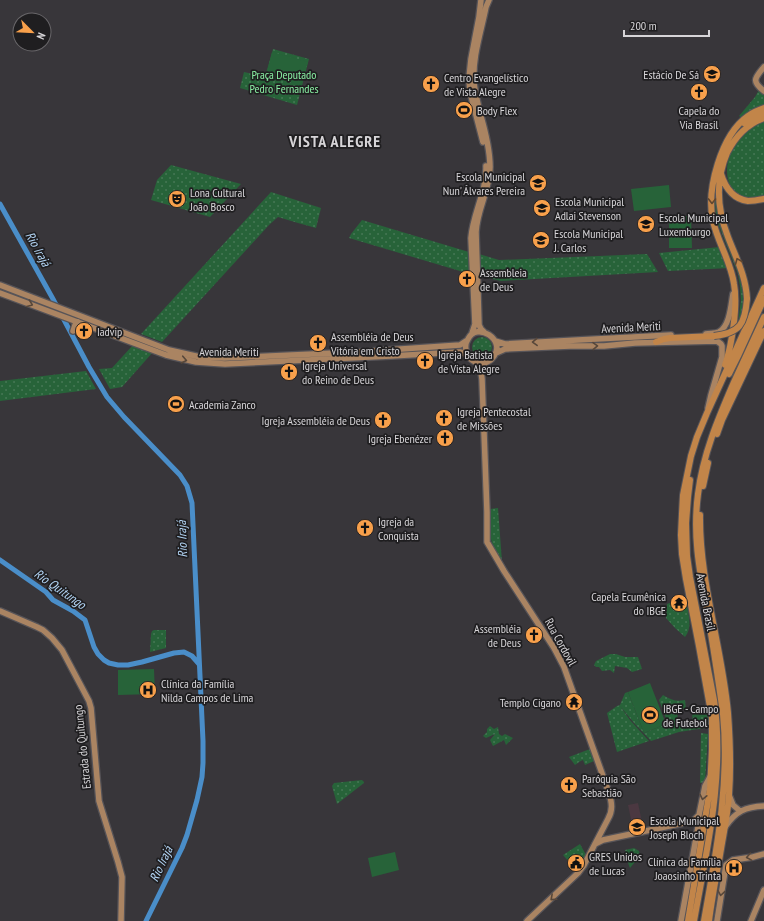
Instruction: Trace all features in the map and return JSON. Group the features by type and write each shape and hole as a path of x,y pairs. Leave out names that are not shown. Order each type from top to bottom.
{"highway":[{"path":"712,401 729,353 734,315 735,287 732,271 720,242 711,211 714,177 720,159 735,129 747,116 764,108"},
{"path":"730,137 748,120 764,113"},
{"path":"656,342 670,338 715,339 730,333 741,324 745,315 747,299 746,283 720,210 718,189 726,156 737,136 752,124 764,118"},
{"path":"721,174 727,188 735,196 746,201 764,199"},
{"name":"Avenida Brasil","path":"688,921 710,789 712,772 712,718 682,554 683,495 697,437 764,288"},
{"name":"Avenida Brasil","path":"694,921 715,797 718,749 717,716 690,577 686,546 688,498 690,481 701,436 718,396 764,299"},
{"name":"Avenida Brasil","path":"704,921 718,838 725,778 725,762 723,716 719,682 698,563 696,523 698,496 700,476 705,456 721,411 764,317"},
{"name":"Avenida Brasil","path":"709,921 730,795 730,749 724,682 702,554 700,506 711,451 722,420 764,331"},
{"path":"731,390 759,341"},
{"path":"683,495 686,523"},
{"path":"698,563 700,524"},
{"path":"725,762 727,776 727,817"},
{"path":"708,845 706,841 710,789"}],"main road":[{"path":"481,0 470,59 469,78 472,99 483,139 486,156 486,169 484,189 473,224 471,238 475,324 472,333 466,341 465,350 468,356 478,363 488,362"},
{"path":"481,372 496,353 495,341 490,335 481,329 479,325 476,232 490,178 487,140 477,100 474,75 475,60 488,0"},
{"path":"764,67 757,76 756,85 764,91"},
{"name":"Avenida Meriti","path":"0,285 166,349 200,357 224,358 394,350 460,345 466,341"},
{"name":"Avenida Meriti","path":"495,341 505,344 716,333 724,328 727,322 735,287"},
{"name":"Avenida Meriti","path":"0,293 166,356 203,363 232,363 460,352 468,356"},
{"path":"73,331 74,325 78,322"},
{"path":"472,333 484,332"},
{"name":"Avenida Brasil","path":"707,413 722,357 722,346 715,339"},
{"name":"Avenida Meriti","path":"496,353 505,349 604,346 656,342"},
{"name":"Rua Cordovil","path":"478,363 481,372 485,445 487,542 554,648 564,667 611,798 612,807 612,811 584,865 578,873 527,921"},
{"name":"Estrada do Quitungo","path":"0,611 28,622 43,630 52,638 65,656 89,701 91,708 99,802 122,877 121,920"},
{"path":"595,844 610,839 696,819 705,786 712,772"},
{"path":"730,795 733,805 740,811"},
{"path":"725,827 731,818 740,811 764,806"},
{"path":"681,921 698,826 693,820"},
{"path":"603,829 604,837 610,839"},
{"path":"717,921 726,865 733,860 764,854"},
{"path":"751,921 764,890"}],"shaded area":[{"path":"638,803 643,827 633,829 628,805"}],"green space":[{"name":"Praça Deputado Pedro Fernandes","path":"273,49 309,59 297,105 240,88 244,72 265,77"},
{"path":"272,52 308,62 301,85 266,75"},
{"path":"759,90 764,93 764,105 742,118 739,116 755,97"},
{"path":"764,121 764,197 748,199 737,194 731,187 728,179 728,161 735,143 741,136 752,127"},
{"path":"744,126 730,145 717,194 739,266 746,298 742,318 738,323 741,300 738,274 717,221 714,197 720,165 733,137"},
{"path":"171,165 241,184 210,217 151,200 157,180"},
{"path":"669,185 671,207 634,211 631,189"},
{"path":"271,192 321,208 316,228 278,217 162,342 141,334"},
{"path":"669,216 691,216 692,248 669,248"},
{"path":"362,220 469,252 470,274 349,238"},
{"path":"720,247 730,268 668,271 659,253"},
{"path":"479,254 499,260 647,254 658,272 501,281 480,276"},
{"path":"482,337 489,340 492,347 489,354 482,357 475,354 472,347 475,340"},
{"path":"133,345 153,352 122,387 110,389 99,369 112,368"},
{"path":"86,371 96,389 0,401 0,381"},
{"path":"498,508 502,562 493,547 491,539 490,509"},
{"path":"685,597 689,628 685,637 666,618 667,604"},
{"path":"154,630 166,630 166,648 150,652 151,634"},
{"path":"610,654 625,657 638,657 642,669 632,672 627,668 615,666 614,673 610,670 602,671 599,667 594,665 596,661"},
{"path":"154,669 155,694 118,695 118,670"},
{"name":"IBGE - Campo de Futebol","path":"650,683 666,724 644,733 628,692"},
{"path":"628,692 644,733 666,724 674,727 672,721 667,721 659,700 663,695 674,700 685,700 686,709 677,709 678,726 693,725 692,711 706,707 709,725 705,728 679,732 651,741 620,706 630,720 649,741 617,752 607,713 620,705 625,693"},
{"path":"490,726 494,729 498,727 499,734 502,736 505,734 513,738 506,745 504,740 493,746 490,740 495,734 486,738 483,736"},
{"path":"701,733 708,734 705,782 700,783"},
{"path":"590,749 594,761 585,765 583,760 575,765 569,757"},
{"path":"362,780 364,783 337,804 332,786 334,783"},
{"name":"GRES Unidos de Lucas","path":"580,844 586,855 577,871 563,855"},
{"path":"634,848 639,851 641,861 634,863 630,868 625,850"},
{"path":"395,852 399,870 372,877 368,858"}],"waterway":[{"name":"Rio Irajá","path":"0,204 107,397 124,417 180,475 187,486 192,503 203,741 202,777 197,800 182,848 146,921"},
{"name":"Rio Quitungo","path":"0,560 46,592 53,600 73,611 85,620 94,647 98,654 109,663 128,665 174,653 184,652 192,656 199,664"}],"place":[{"name":"Estácio De Sá","path":"712,74"},
{"name":"Centro Evangelístico de Vista Alegre","path":"431,84"},
{"name":"Capela do Via Brasil","path":"699,92"},
{"name":"Body Flex","path":"464,110"},
{"name":"Escola Municipal Nun' Álvares Pereira","path":"538,183"},
{"name":"Lona Cultural João Bosco","path":"177,199"},
{"name":"Escola Municipal Adlai Stevenson","path":"542,208"},
{"name":"Escola Municipal Luxemburgo","path":"646,224"},
{"name":"Escola Municipal J. Carlos","path":"541,240"},
{"name":"Assembleia de Deus","path":"467,279"},
{"name":"Iadvip","path":"84,331"},
{"name":"Assembléia de Deus Vitória em Cristo","path":"318,343"},
{"name":"Igreja Batista de Vista Alegre","path":"425,361"},
{"name":"Igreja Universal do Reino de Deus","path":"289,372"},
{"name":"Academia Zanco","path":"176,404"},
{"name":"Igreja Pentecostal de Missões","path":"444,418"},
{"name":"Igreja Assembléia de Deus","path":"383,420"},
{"name":"Igreja Ebenézer","path":"445,438"},
{"name":"Igreja da Conquista","path":"365,528"},
{"name":"Capela Ecumênica do IBGE","path":"679,603"},
{"name":"Assembléia de Deus","path":"534,635"},
{"name":"Clínica da Família Nilda Campos de Lima","path":"148,690"},
{"name":"Templo Cigano","path":"574,702"},
{"name":"IBGE - Campo de Futebol","path":"650,715"},
{"name":"Paróquia São Sebastião","path":"569,785"},
{"name":"Escola Municipal Joseph Bloch","path":"637,827"},
{"name":"GRES Unidos de Lucas","path":"576,863"},
{"name":"Clínica da Família Joaosinho Trinta","path":"734,868"}],"district":[{"name":"VISTA ALEGRE","path":"335,141"}]}
